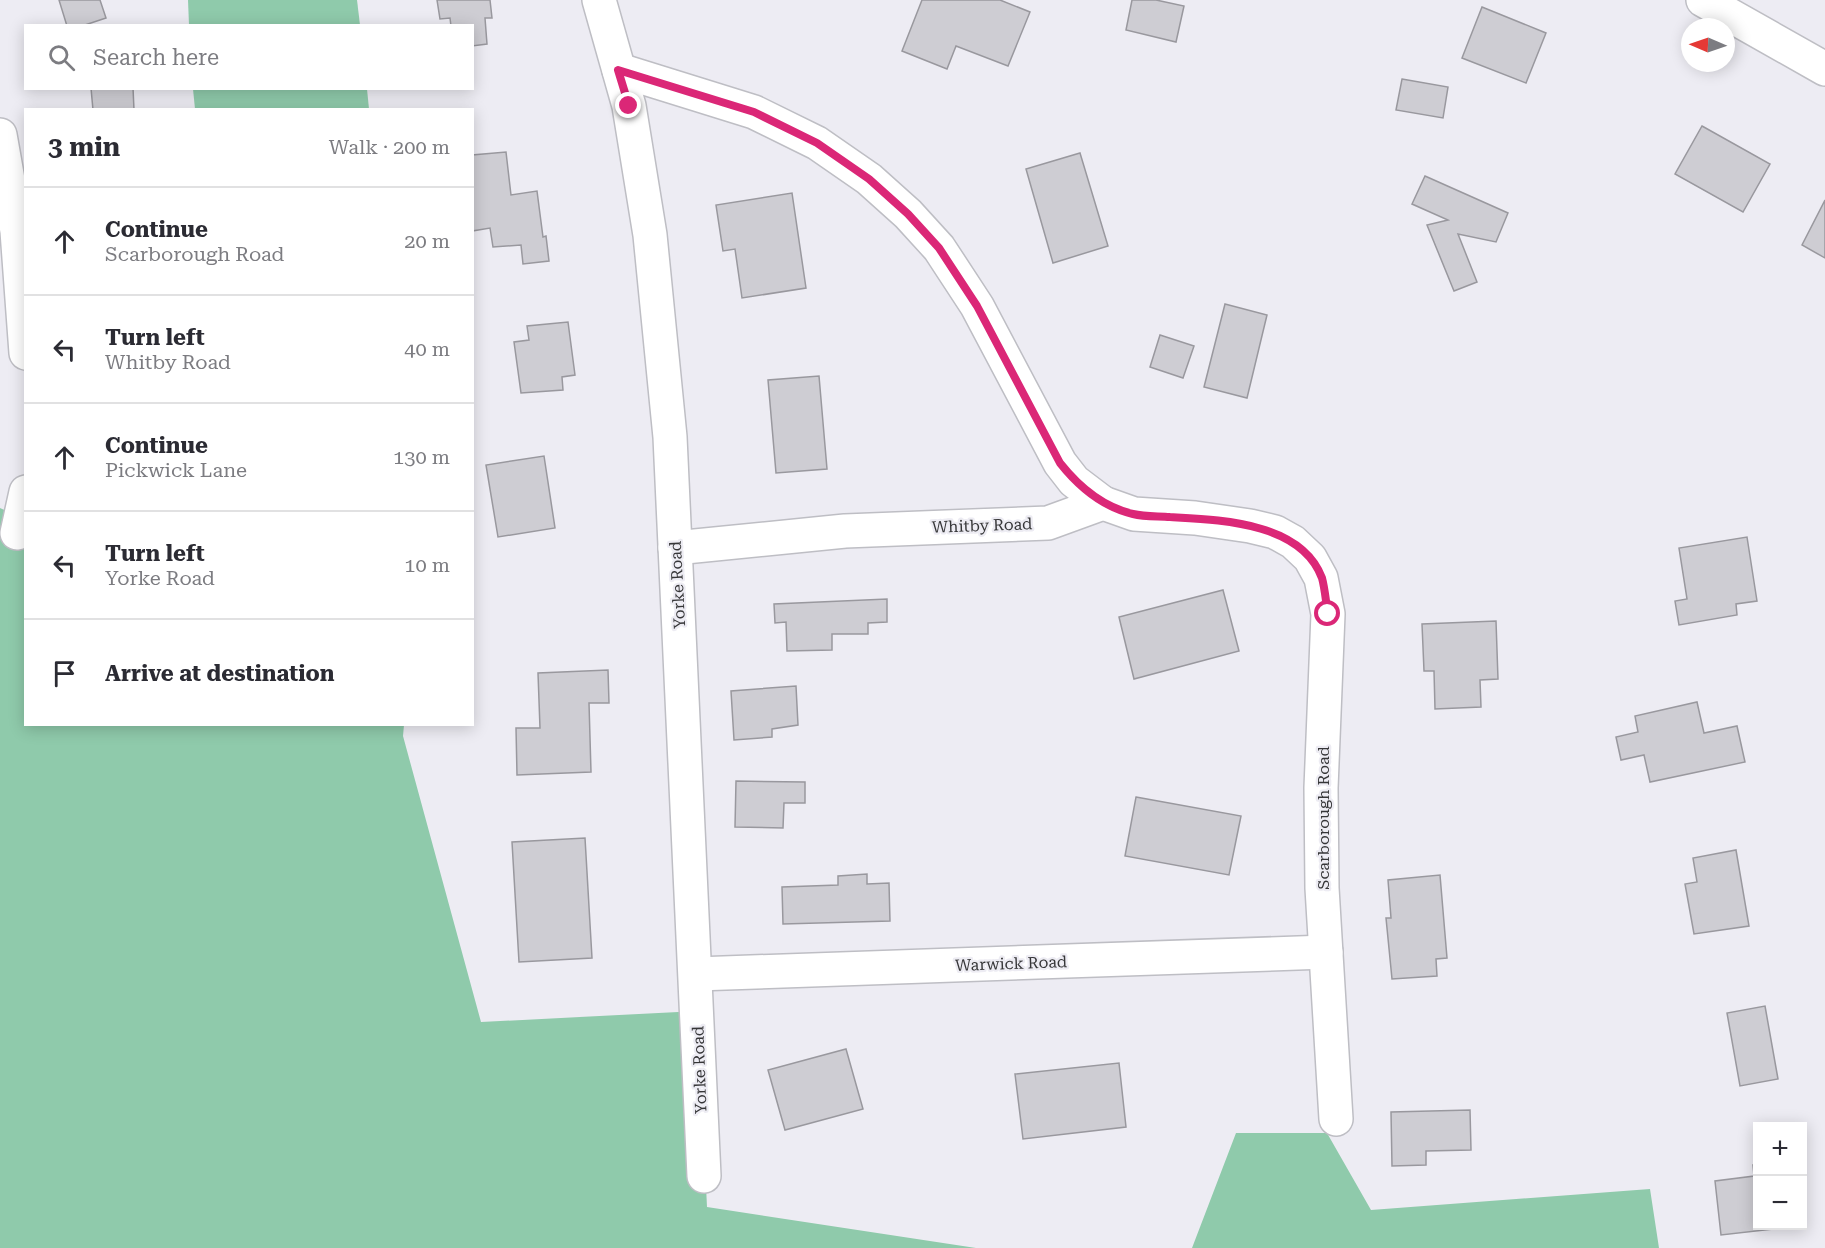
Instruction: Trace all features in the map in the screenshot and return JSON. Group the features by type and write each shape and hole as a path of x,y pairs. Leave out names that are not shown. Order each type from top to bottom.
{"street":[{"name":"Yorke Road","path":"599,0 629,106 650,235 670,437 704,1176"},
{"path":"1703,0 1825,69"},
{"path":"618,70 754,112 817,143 869,179 908,214 939,248 977,306 1060,463 1074,481 1103,503"},
{"path":"0,135 17,231 24,326"},
{"path":"17,533 24,501"},
{"name":"Scarborough Road","path":"1103,503 1134,514 1195,518 1275,532 1293,542 1310,558 1322,578 1328,614 1321,788 1322,888 1336,1119"},
{"name":"Whitby Road","path":"675,548 845,531 1047,523 1103,503"},
{"name":"Warwick Road","path":"696,974 1326,952"}],"green space":[{"path":"188,0 357,0 360,24 189,24"},
{"path":"193,90 367,90 369,108 195,108"},
{"path":"0,508 11,513 24,512 24,726 404,726 403,736 481,1022 698,1011 707,1207 976,1248 0,1248"},
{"path":"1236,1133 1327,1133 1371,1210 1650,1189 1659,1248 1192,1248"}],"building":[{"path":"59,0 100,0 106,18 88,24 66,24"},
{"path":"437,0 490,0 492,18 485,18 487,44 474,46 474,24 451,24 450,18 440,19"},
{"path":"922,0 1000,0 1030,12 1008,66 956,46 947,69 902,51"},
{"path":"1132,0 1156,0 1184,6 1176,42 1126,30"},
{"path":"1482,7 1546,33 1526,83 1462,58"},
{"path":"1402,79 1448,87 1443,118 1396,110"},
{"path":"91,90 133,90 134,108 93,108"},
{"path":"1702,126 1770,164 1743,212 1675,174"},
{"path":"506,152 511,195 537,191 543,237 546,236 549,261 523,264 521,245 493,247 490,228 474,231 474,155"},
{"path":"1080,153 1108,246 1053,263 1026,169"},
{"path":"1425,176 1508,213 1496,242 1458,234 1477,282 1454,291 1427,225 1448,220 1412,204"},
{"path":"792,193 806,288 742,298 735,249 723,251 716,205"},
{"path":"1825,200 1825,258 1802,245"},
{"path":"1225,304 1267,315 1247,398 1204,387"},
{"path":"568,322 575,375 562,377 563,390 521,393 514,342 529,340 527,326"},
{"path":"1160,335 1194,346 1183,378 1150,367"},
{"path":"819,376 827,469 776,473 768,380"},
{"path":"544,456 555,528 498,537 486,465"},
{"path":"1747,537 1757,601 1736,604 1737,615 1679,625 1675,601 1687,599 1679,548"},
{"path":"1223,590 1239,651 1134,679 1119,617"},
{"path":"887,599 887,622 868,623 868,634 832,634 832,650 787,651 786,622 775,623 774,604"},
{"path":"1496,621 1498,679 1480,680 1481,707 1435,709 1434,671 1424,671 1422,624"},
{"path":"608,670 609,703 589,703 591,772 517,775 516,728 540,728 538,673"},
{"path":"796,686 798,725 772,729 772,737 734,740 731,691"},
{"path":"1697,702 1704,733 1737,726 1745,762 1650,782 1644,755 1621,760 1616,737 1638,732 1635,716"},
{"path":"736,781 805,782 805,803 784,803 783,828 735,827"},
{"path":"1136,797 1241,816 1229,875 1125,856"},
{"path":"585,838 592,958 519,962 512,842"},
{"path":"1736,850 1749,926 1694,934 1685,884 1697,882 1693,858"},
{"path":"867,874 867,884 889,883 890,921 783,924 782,887 838,885 838,876"},
{"path":"1440,875 1447,958 1436,959 1437,976 1392,979 1386,918 1391,918 1388,880"},
{"path":"1765,1006 1778,1079 1740,1086 1727,1013"},
{"path":"846,1049 863,1109 785,1130 768,1070"},
{"path":"1119,1063 1126,1127 1023,1139 1015,1074"},
{"path":"1470,1110 1471,1150 1426,1151 1426,1165 1392,1166 1391,1112"},
{"path":"1753,1176 1753,1230 1765,1230 1721,1235 1715,1181"}],"route":[{"path":"629,106 618,70 754,112 817,143 869,179 908,214 939,248 977,306 1060,463 1074,481 1103,503 1134,514 1195,518 1275,532 1293,542 1310,558 1322,578 1328,614"}]}
